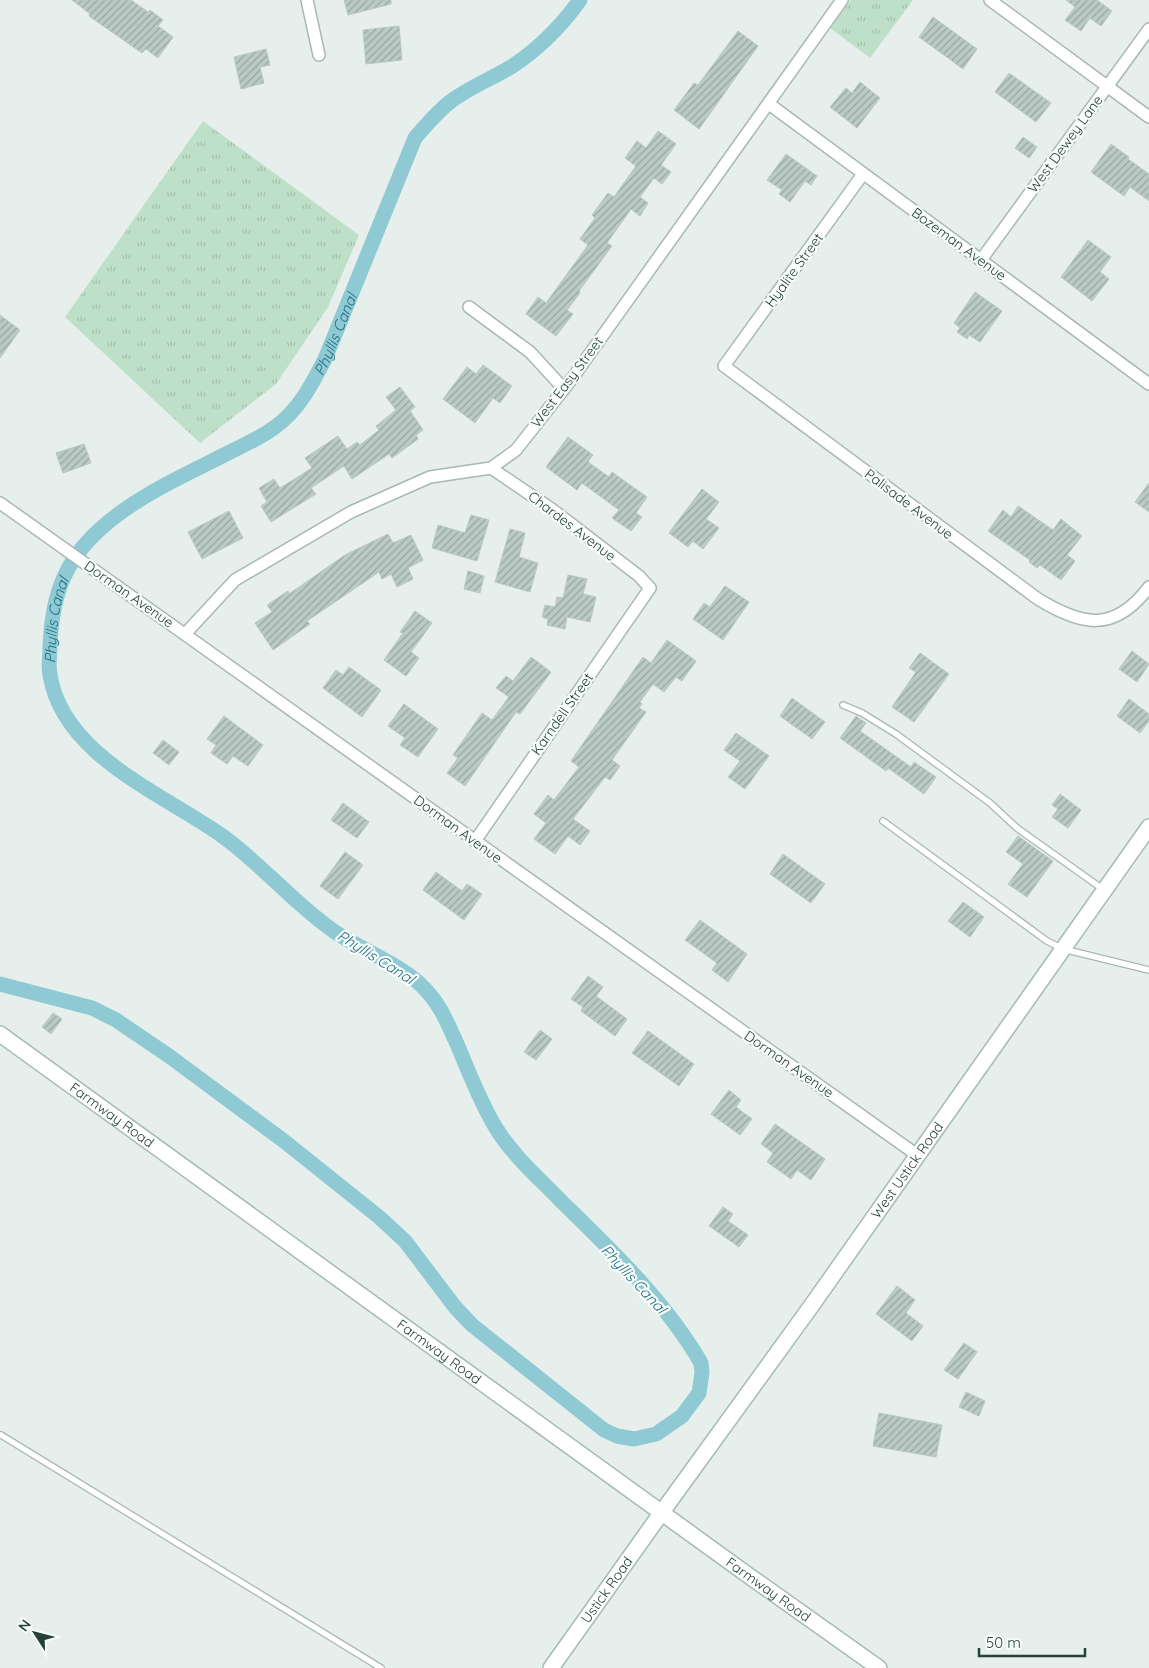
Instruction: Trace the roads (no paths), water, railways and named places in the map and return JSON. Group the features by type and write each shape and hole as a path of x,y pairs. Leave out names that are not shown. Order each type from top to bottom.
{"main road":[{"name":"West Ustick Road","path":"662,1512 812,1304 1149,827"},
{"name":"Farmway Road","path":"0,1034 879,1668"},
{"name":"Ustick Road","path":"551,1668 662,1512"}],"street":[{"path":"307,0 319,55"},
{"name":"West Easy Street","path":"185,634 235,580 351,512 430,477 491,468 516,450 564,389 842,0"},
{"path":"990,0 1149,117"},
{"name":"West Dewey Lane","path":"981,260 1149,29"},
{"name":"Bozeman Avenue","path":"769,104 1149,384"},
{"name":"Hyalite Street","path":"724,366 863,174"},
{"path":"469,307 530,352 564,389"},
{"name":"Palisade Avenue","path":"724,366 1038,599 1073,617 1087,621 1103,621 1116,616 1132,605 1149,587"},
{"name":"Chardes Avenue","path":"491,468 553,510 638,576 650,588"},
{"name":"Dorman Avenue","path":"0,503 917,1155"},
{"name":"Karndell Street","path":"475,840 650,588"}],"lane":[{"path":"843,705 862,713 896,734 990,803 1017,828 1104,890"},
{"path":"883,821 1047,942 1063,949 1149,970"},
{"path":"1,1435 381,1668"}],"waterway":[{"name":"Phyllis Canal","path":"0,984 92,1008 116,1020 169,1056 284,1141 379,1217 405,1241 455,1307 472,1325 604,1430 617,1436 634,1439 656,1434 682,1416 699,1393 702,1373 701,1363 672,1319 637,1278 527,1166 503,1138 490,1118 446,1019 427,991 400,969 335,932 306,909 236,846 197,819 144,787 94,750 74,728 59,703 49,672 51,628 55,602 64,577 77,555 94,535 114,517 161,487 259,437 275,427 291,413 310,387 325,359 415,138 436,114 450,102 511,67 540,45 580,0"}]}
